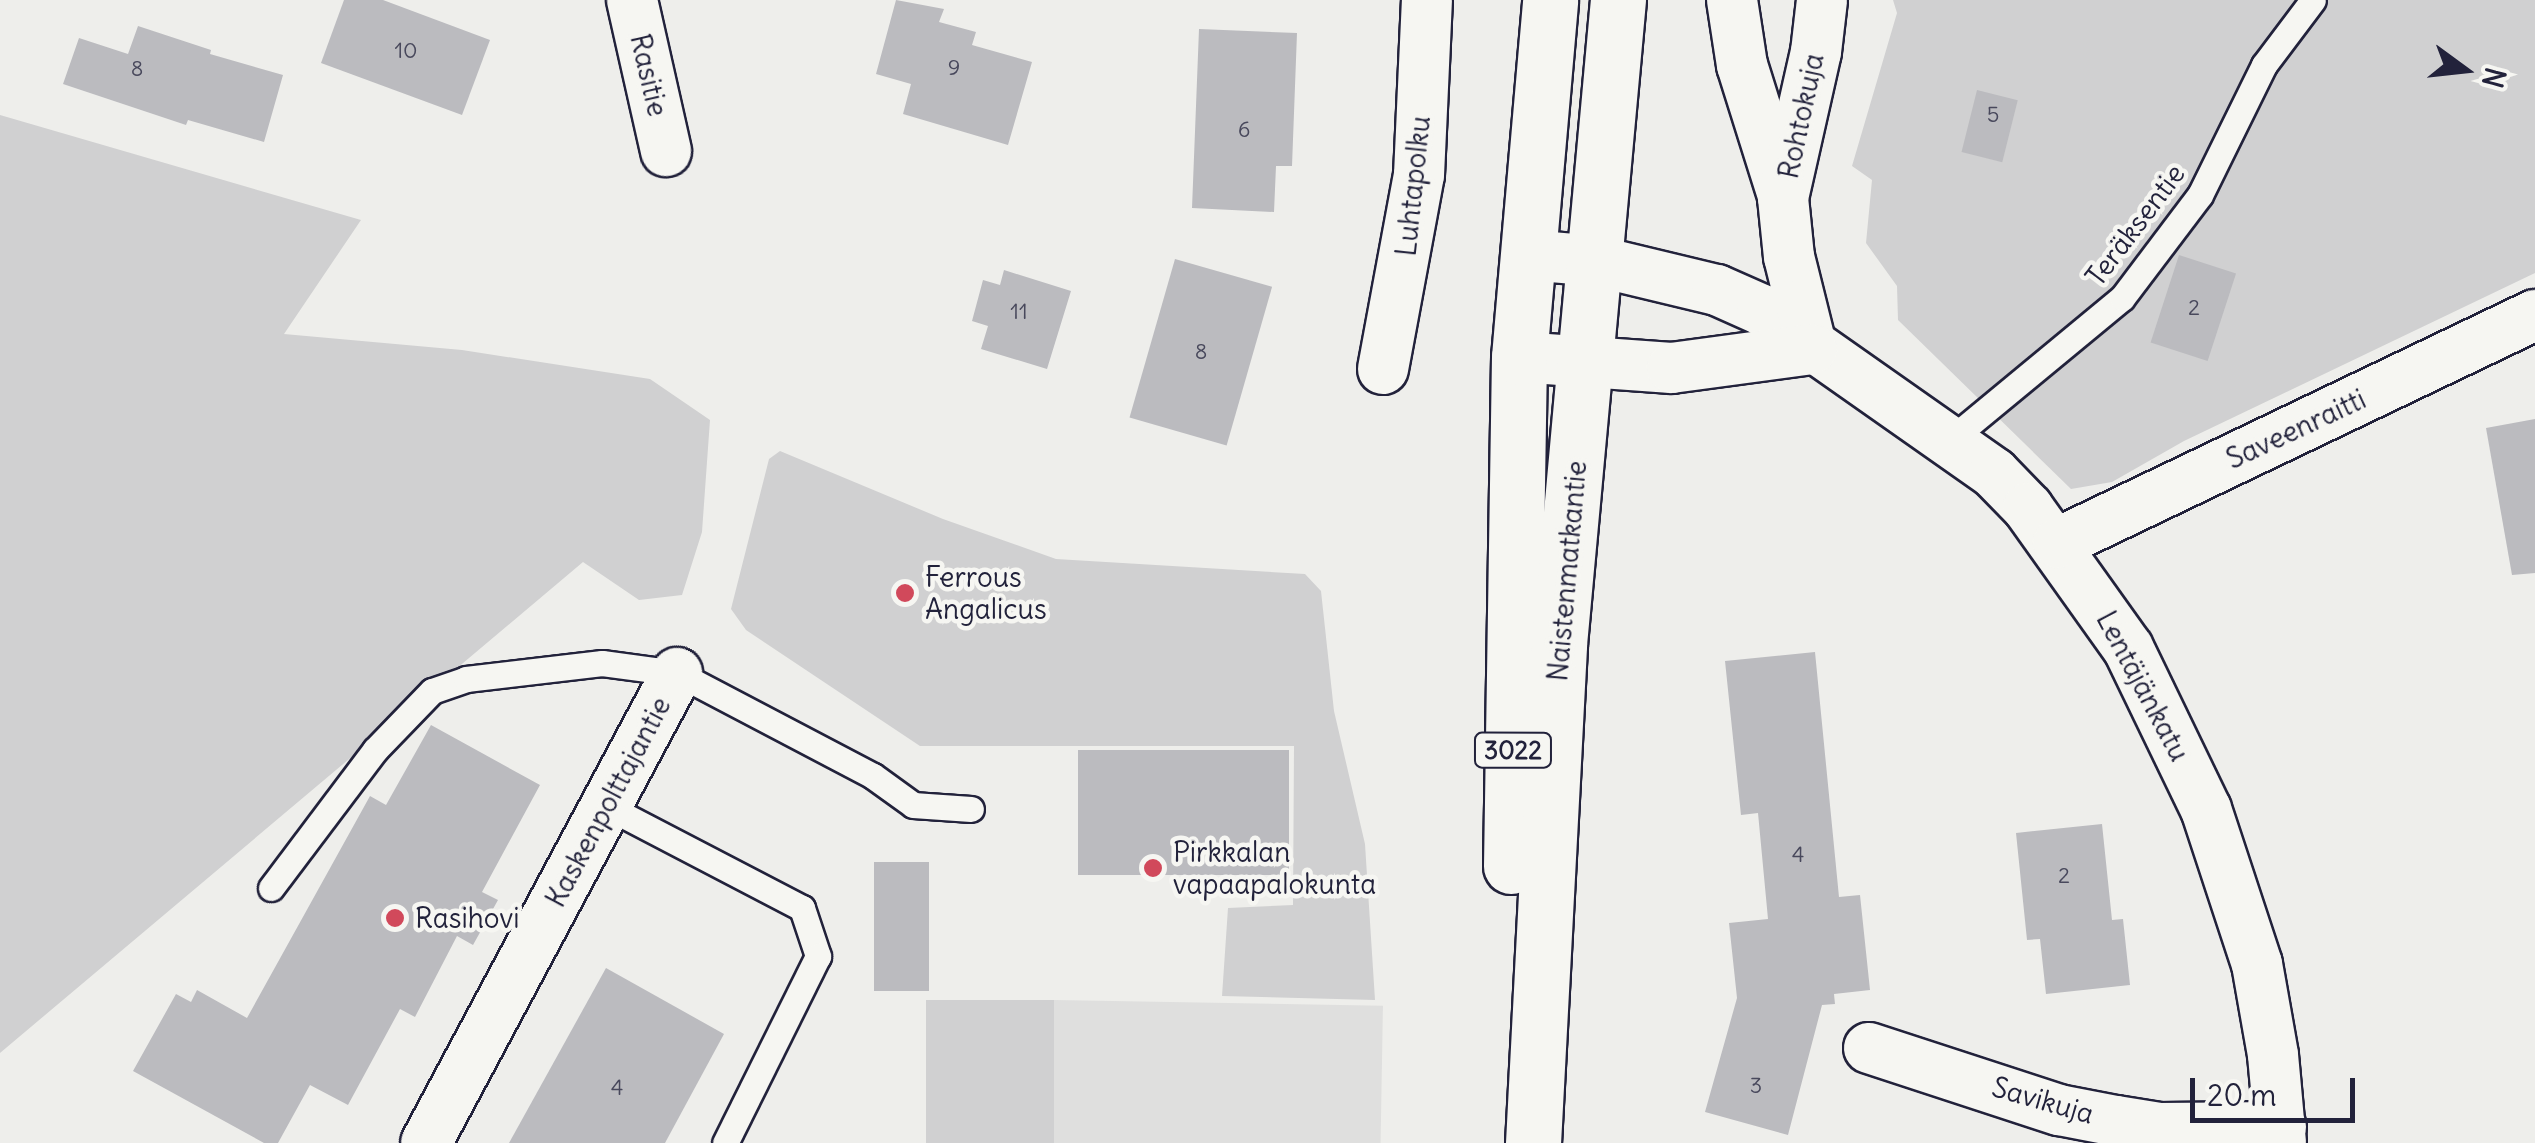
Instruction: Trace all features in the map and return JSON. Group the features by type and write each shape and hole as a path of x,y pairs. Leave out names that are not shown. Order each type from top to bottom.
{"main road":[{"name":"Naistenmatkantie","path":"1531,1143 1511,870 1520,357 1550,0"},
{"name":"Naistenmatkantie","path":"1531,1143 1559,644 1618,0"}],"street":[{"name":"Rasitie","path":"632,0 666,151"},
{"name":"Luhtapolku","path":"1383,369 1420,175 1426,0"},
{"path":"1732,0 1742,65 1783,198"},
{"name":"Rohtokuja","path":"1812,349 1789,257 1783,198 1816,52 1822,0"},
{"name":"Lentäjänkatu","path":"1528,254 1596,261 1716,290 1762,310 1812,349 1994,473 2058,543 2128,648 2206,808 2256,964 2281,1135"},
{"name":"Saveenraitti","path":"2058,543 2535,315"},
{"path":"1520,357 1672,368 1812,349"},
{"name":"Kaskenpolttajantie","path":"426,1143 677,673"},
{"name":"Savikuja","path":"1869,1048 2059,1110 2159,1128 2281,1135"}],"lane":[{"name":"Teräksentie","path":"1950,441 2122,298 2200,195 2264,65 2313,0"},
{"path":"271,888 375,750 432,691 466,678 602,663 677,673 874,776 913,805 972,809"},
{"path":"606,806 802,908 818,956 725,1143"}],"shaded area":[{"path":"1893,0 2535,0 2535,273 2184,441 2112,482 2071,489 1898,320 1897,286 1866,243 1872,180 1852,166 1897,13"},
{"path":"0,115 361,220 284,334 462,350 650,379 710,420 702,532 682,595 639,600 583,562 0,1053"},
{"path":"780,451 943,519 1056,559 1305,574 1321,591 1334,711 1365,844 1375,1000 1222,996 1228,908 1293,905 1294,746 920,746 746,630 731,609 769,459"},
{"path":"926,1000 1054,1000 1054,1143 926,1143"},
{"path":"1054,1000 1383,1006 1381,1143 1052,1143"}],"building":[{"path":"344,0 383,0 490,40 462,115 321,63"},
{"path":"896,0 944,9 939,22 976,32 972,45 1032,62 1008,145 903,114 911,84 876,74"},
{"path":"138,26 211,50 210,54 283,75 264,142 188,120 186,125 63,84 79,38 128,54"},
{"path":"1199,29 1297,33 1292,166 1276,166 1274,212 1192,208"},
{"path":"1977,90 2018,100 2002,162 1962,152"},
{"path":"2179,255 2236,274 2208,361 2151,342"},
{"path":"1175,259 1272,287 1227,445 1130,418"},
{"path":"1004,270 1071,291 1047,369 981,349 988,326 972,321 983,280 1000,285"},
{"path":"2535,419 2535,573 2512,575 2486,428"},
{"path":"1815,652 1839,897 1860,895 1870,990 1834,994 1835,1004 1822,1005 1788,1135 1705,1112 1737,998 1729,923 1768,919 1758,813 1741,815 1725,661"},
{"name":"Rasihovi","path":"431,725 540,785 482,892 498,900 473,945 457,936 415,1017 400,1009 348,1105 310,1085 278,1143 264,1143 133,1071 176,994 191,1002 197,990 247,1018 370,796 386,805"},
{"path":"1078,750 1289,750 1289,875 1078,875"},
{"path":"2102,824 2112,920 2123,919 2130,985 2046,994 2040,939 2027,940 2016,833"},
{"path":"874,862 929,862 929,991 874,991"},
{"path":"606,968 724,1034 665,1143 509,1143"}],"place":[{"name":"Ferrous Angalicus","path":"905,593"},
{"name":"Pirkkalan vapaapalokunta","path":"1153,868"},
{"name":"Rasihovi","path":"395,918"}]}
